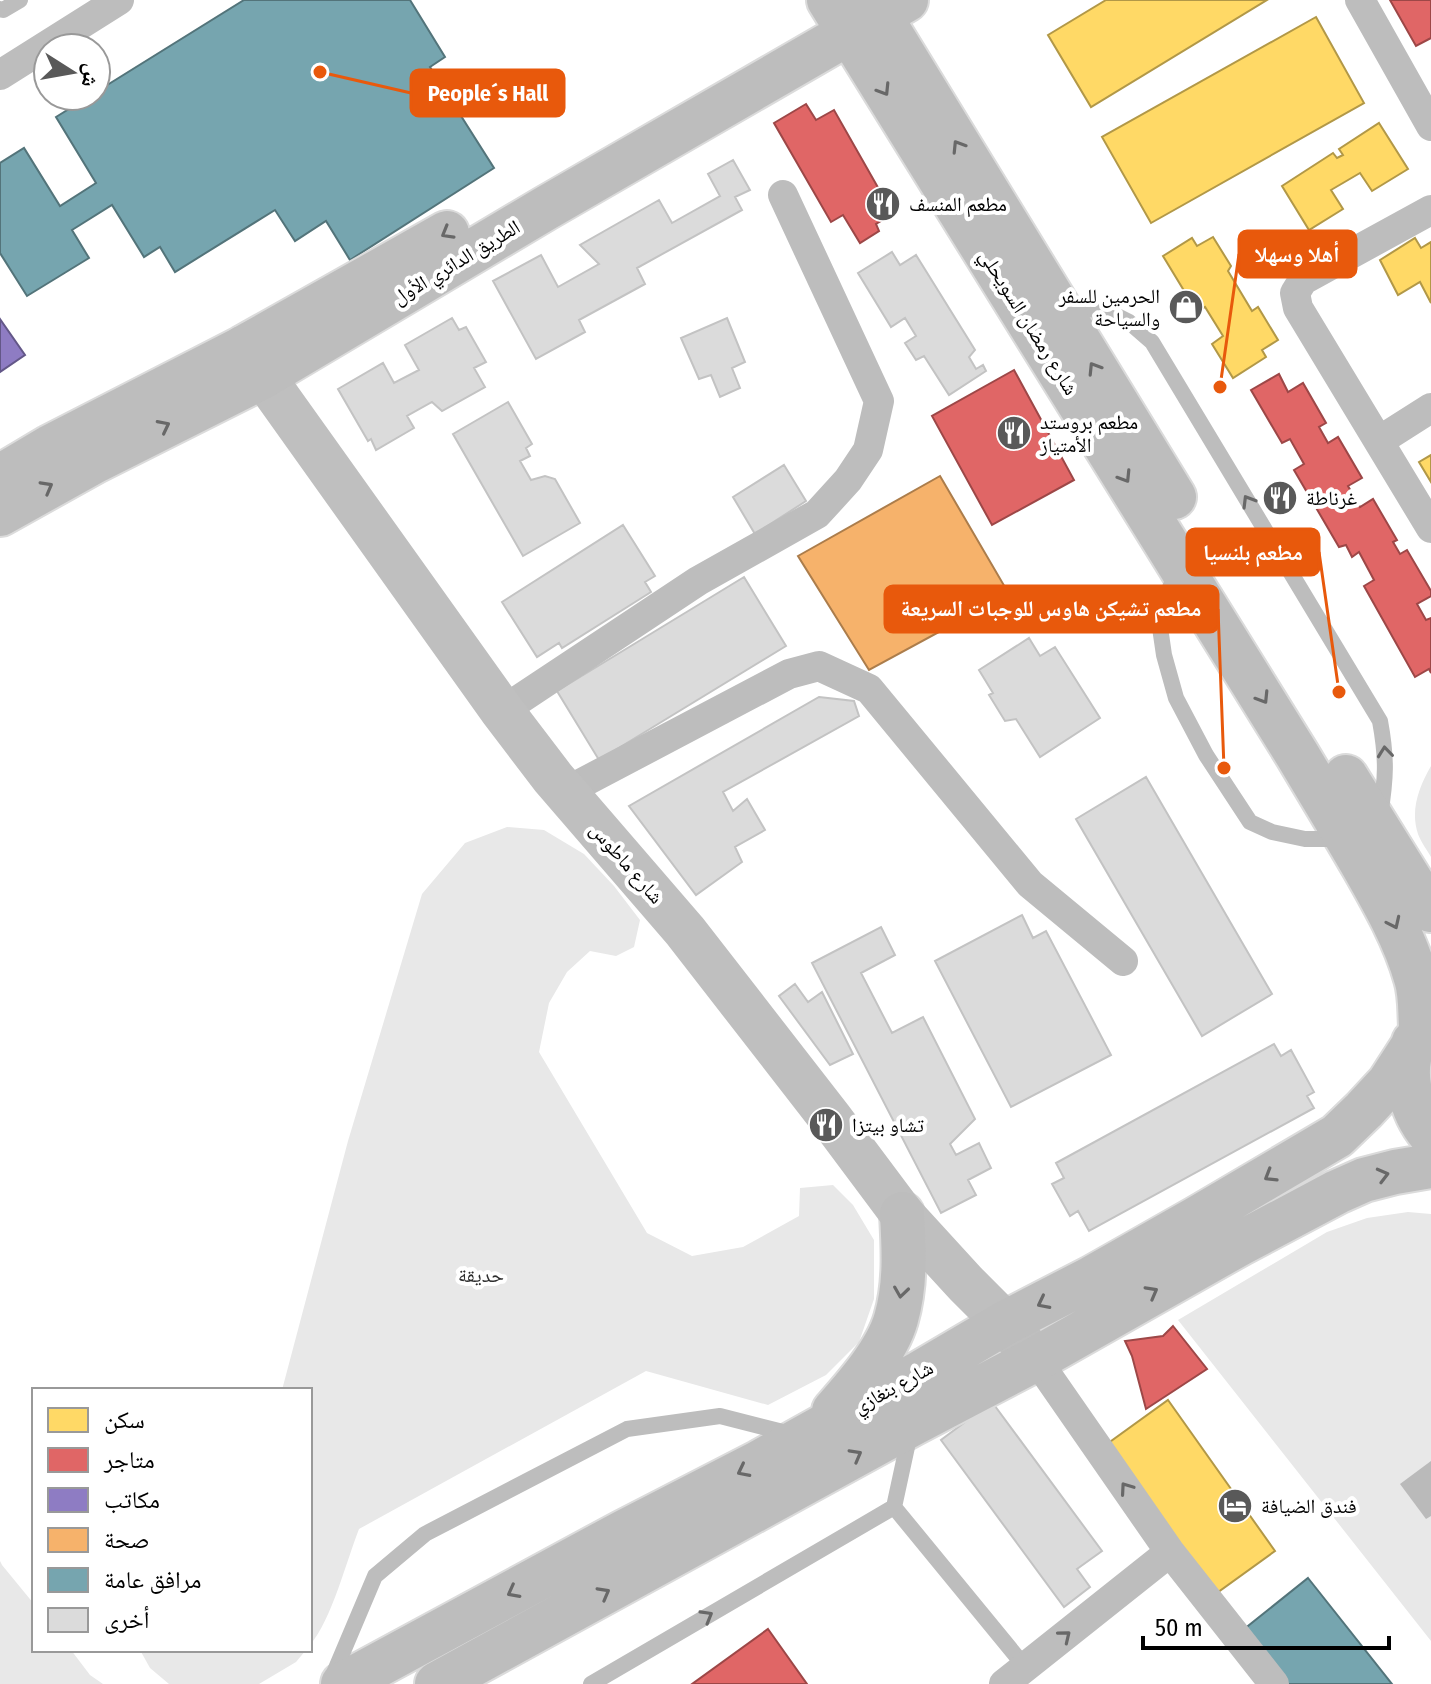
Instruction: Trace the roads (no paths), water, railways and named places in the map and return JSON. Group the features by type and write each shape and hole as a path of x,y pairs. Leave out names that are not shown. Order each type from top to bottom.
{"main road":[{"name":"شارع رمضان السويحلي","path":"861,9 1054,304 1363,834 1384,902 1406,949 1418,990 1421,1029 1408,1069 1409,1090 1416,1110 1431,1135"},
{"name":"شارع رمضان السويحلي","path":"861,9 1180,565 1363,834 1431,910"},
{"name":"الطريق الدائري الأول","path":"3,498 95,461 253,362 861,9"},
{"name":"الطريق الدائري الأول","path":"3,498 50,447 253,362"},
{"path":"0,447 24,450 50,447"},
{"name":"شارع بنغازي","path":"343,1684 812,1433 1005,1323 1092,1278 1337,1136 1389,1083 1421,1029"},
{"name":"شارع بنغازي","path":"437,1684 1337,1192 1364,1180 1431,1166"},
{"path":"812,1433 867,1372 895,1322 902,1295 904,1265 902,1214"}],"street":[{"path":"0,75 119,0"},
{"path":"1360,0 1431,126"},
{"path":"502,711 698,581 817,514 848,480 868,450 879,401 783,195"},
{"path":"1431,210 1303,280 1295,293 1298,308 1431,528"},
{"name":"شارع ماطوس","path":"253,362 502,711 565,792 675,918 902,1214 1036,1359"},
{"path":"1379,441 1431,408"},
{"path":"565,792 789,674 819,666 869,689 1030,884 1123,961"},
{"path":"1036,1359 1170,1552 1274,1684"},
{"path":"1015,1676 1170,1552"}],"lane":[{"path":"0,9 20,0"},
{"path":"1054,304 1109,312 1129,322 1152,342 1380,721 1386,775 1363,834 1305,839 1272,832 1250,822 1206,755 1176,698 1164,655 1158,614 1180,565"},
{"path":"329,1684 375,1576 425,1534 438,1527 627,1429 720,1416 812,1433"},
{"path":"591,1684 894,1507 912,1424"},
{"path":"894,1507 1015,1676"}],"place":[{"name":"People´s Hall","path":"320,72"},
{"name":"مطعم المنسف","path":"883,204"},
{"name":"الحرمين للسفر والسياحة","path":"1186,307"},
{"name":"أهلا وسهلا","path":"1220,387"},
{"name":"مطعم بروستد الأمتياز","path":"1014,433"},
{"name":"غرناطة","path":"1280,498"},
{"name":"مطعم بلنسيا","path":"1339,692"},
{"name":"مطعم تشيكن هاوس للوجبات السريعة","path":"1224,768"},
{"name":"تشاو بيتزا","path":"826,1125"},
{"name":"فندق الضيافة","path":"1235,1506"}],"park label":[{"name":"حديقة","path":"481,1275"}]}
